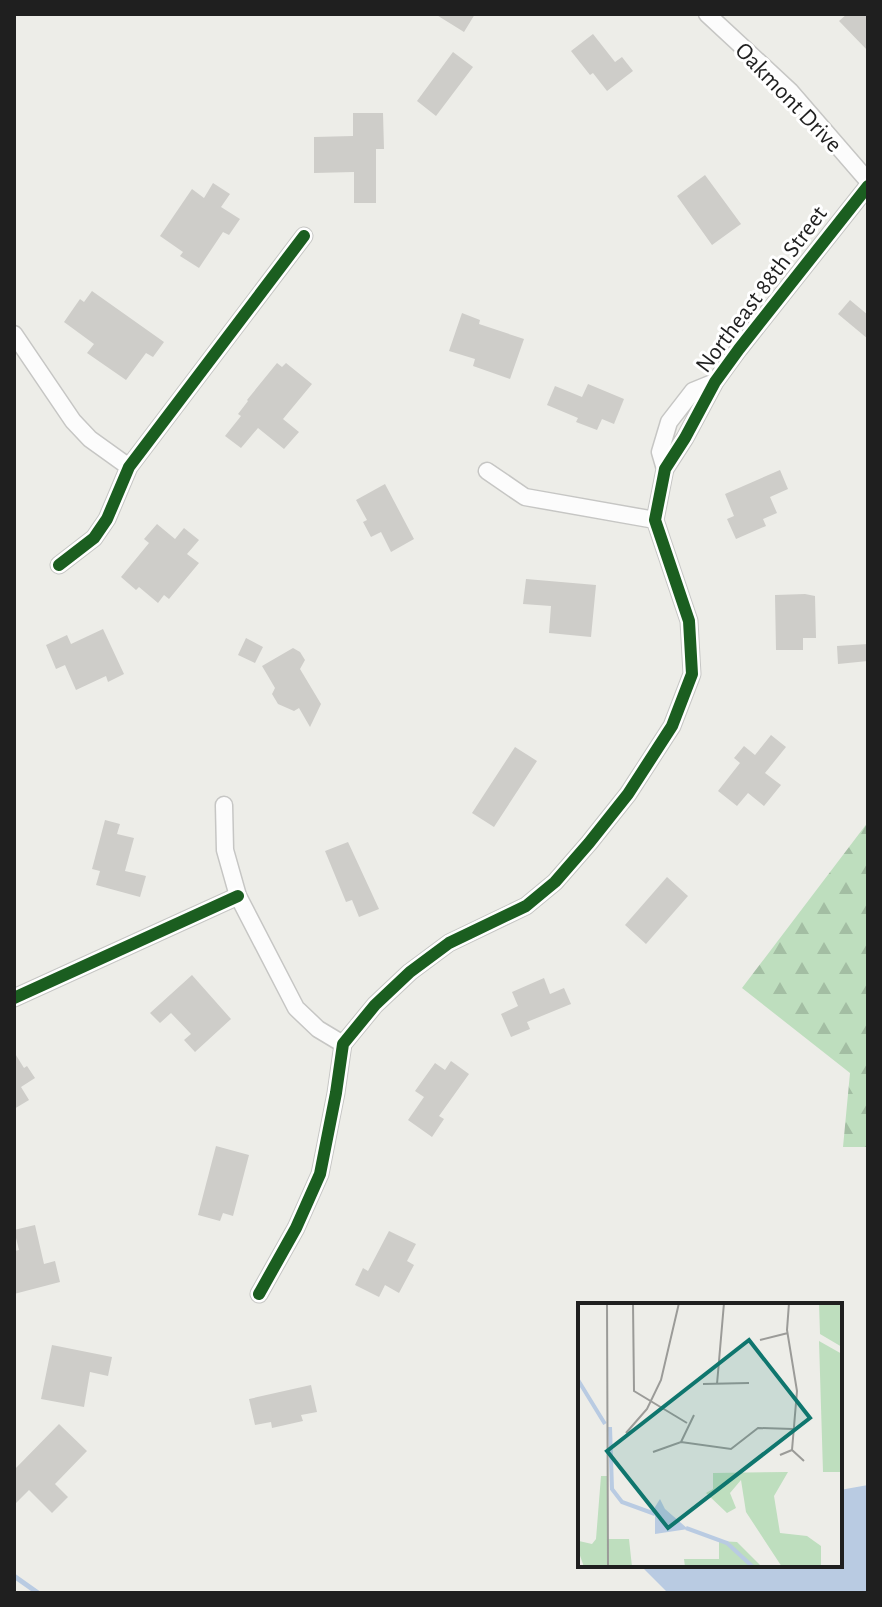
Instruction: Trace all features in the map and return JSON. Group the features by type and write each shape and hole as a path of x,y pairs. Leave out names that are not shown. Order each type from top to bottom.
{"street":[{"name":"Oakmont Drive","path":"707,14 790,91 868,184"},
{"name":"Northeast 88th Street","path":"343,1044 375,1005 410,972 449,943 526,906 555,882 628,794 672,726 692,674 689,621 655,520 665,469 660,452 669,422 693,391 715,382 868,184"},
{"path":"59,565 94,538 107,519 129,467 304,236"},
{"path":"14,334 73,421 90,439 129,467"},
{"path":"487,471 525,497 655,520"},
{"path":"224,805 225,850 238,896 296,1008 318,1029 343,1044 320,1174 296,1228 259,1294"},
{"path":"14,998 238,896"}],"green space":[{"path":"868,822 868,1147 843,1147 850,1073 742,988"}],"water":[{"path":"868,1485 868,1593 668,1593 642,1567 842,1567 842,1490"}],"building":[{"path":"435,14 475,14 464,32"},
{"path":"847,14 868,14 868,51 839,21"},
{"path":"593,34 615,62 622,57 633,71 607,91 571,51"},
{"path":"453,52 473,67 436,116 417,101"},
{"path":"353,113 383,113 384,149 376,149 376,203 354,203 354,172 314,173 314,137 353,136"},
{"path":"705,175 741,224 712,245 677,196"},
{"path":"213,183 230,194 221,207 240,219 229,235 223,232 199,268 180,256 183,252 160,236 192,189 204,198"},
{"path":"92,291 164,342 153,357 146,353 126,380 87,353 94,344 64,322 80,299 84,302"},
{"path":"850,300 868,315 868,339 838,314"},
{"path":"462,313 480,320 479,324 524,339 510,379 473,366 475,359 449,351"},
{"path":"277,363 282,367 286,363 312,384 283,419 299,432 284,449 258,428 241,448 225,436 241,416 238,414 247,400"},
{"path":"588,384 624,399 614,424 602,419 597,430 547,405 555,386 582,397"},
{"path":"780,470 788,489 770,497 777,513 763,519 766,526 736,539 727,519 734,516 725,494"},
{"path":"385,484 414,539 391,552 381,532 371,537 363,522 367,520 356,500"},
{"path":"157,524 175,539 184,528 199,540 187,554 199,563 169,599 164,595 158,603 121,577 149,543 144,539"},
{"path":"526,579 596,585 591,637 549,633 551,606 523,604"},
{"path":"775,595 815,596 816,638 803,638 803,650 776,650"},
{"path":"103,629 124,674 108,682 106,676 76,690 65,665 56,669 46,645 67,635 71,644"},
{"path":"246,638 263,647 255,663 238,655"},
{"path":"868,644 868,661 838,664 837,646"},
{"path":"293,648 305,660 300,669 321,704 310,727 299,708 294,711 278,704 272,694 275,688 262,666"},
{"path":"771,735 786,747 765,773 781,785 764,806 748,793 737,806 718,791 740,763 734,758 744,746 755,755"},
{"path":"515,747 537,761 494,827 472,813"},
{"path":"105,820 120,824 117,834 134,838 125,871 146,876 140,897 96,885 100,871 92,869"},
{"path":"348,842 379,909 359,917 352,900 346,902 325,851"},
{"path":"667,877 688,896 646,944 625,925"},
{"path":"192,975 231,1019 195,1052 184,1040 191,1034 171,1013 160,1023 150,1013"},
{"path":"544,978 550,994 564,988 571,1004 527,1022 530,1029 511,1037 501,1014 518,1006 512,992"},
{"path":"14,1052 35,1078 21,1087 29,1100 14,1109"},
{"path":"451,1061 469,1074 439,1116 444,1119 432,1137 408,1120 424,1097 415,1091 435,1063 445,1070"},
{"path":"216,1146 249,1155 233,1216 223,1213 220,1221 198,1215"},
{"path":"35,1225 44,1264 55,1261 60,1282 14,1294 14,1251 19,1250 14,1230"},
{"path":"389,1231 416,1244 407,1261 414,1265 399,1293 385,1285 379,1297 355,1285 363,1268 368,1271"},
{"path":"52,1345 112,1357 108,1376 90,1372 84,1407 41,1399"},
{"path":"311,1385 317,1412 301,1415 303,1421 272,1428 271,1422 255,1425 249,1399"},
{"path":"59,1424 87,1451 55,1484 68,1497 52,1513 29,1490 14,1505 14,1470"}],"waterway":[{"path":"14,1576 38,1593"}],"cycle path":[{"path":"259,1294 296,1228 320,1174 343,1044 375,1005 410,972 449,943 526,906 555,882 628,794 672,726 692,674 689,621 655,520 665,469 715,382 868,186"},
{"path":"59,565 94,538 107,519 129,467 304,236"},
{"path":"14,998 238,896"}]}
